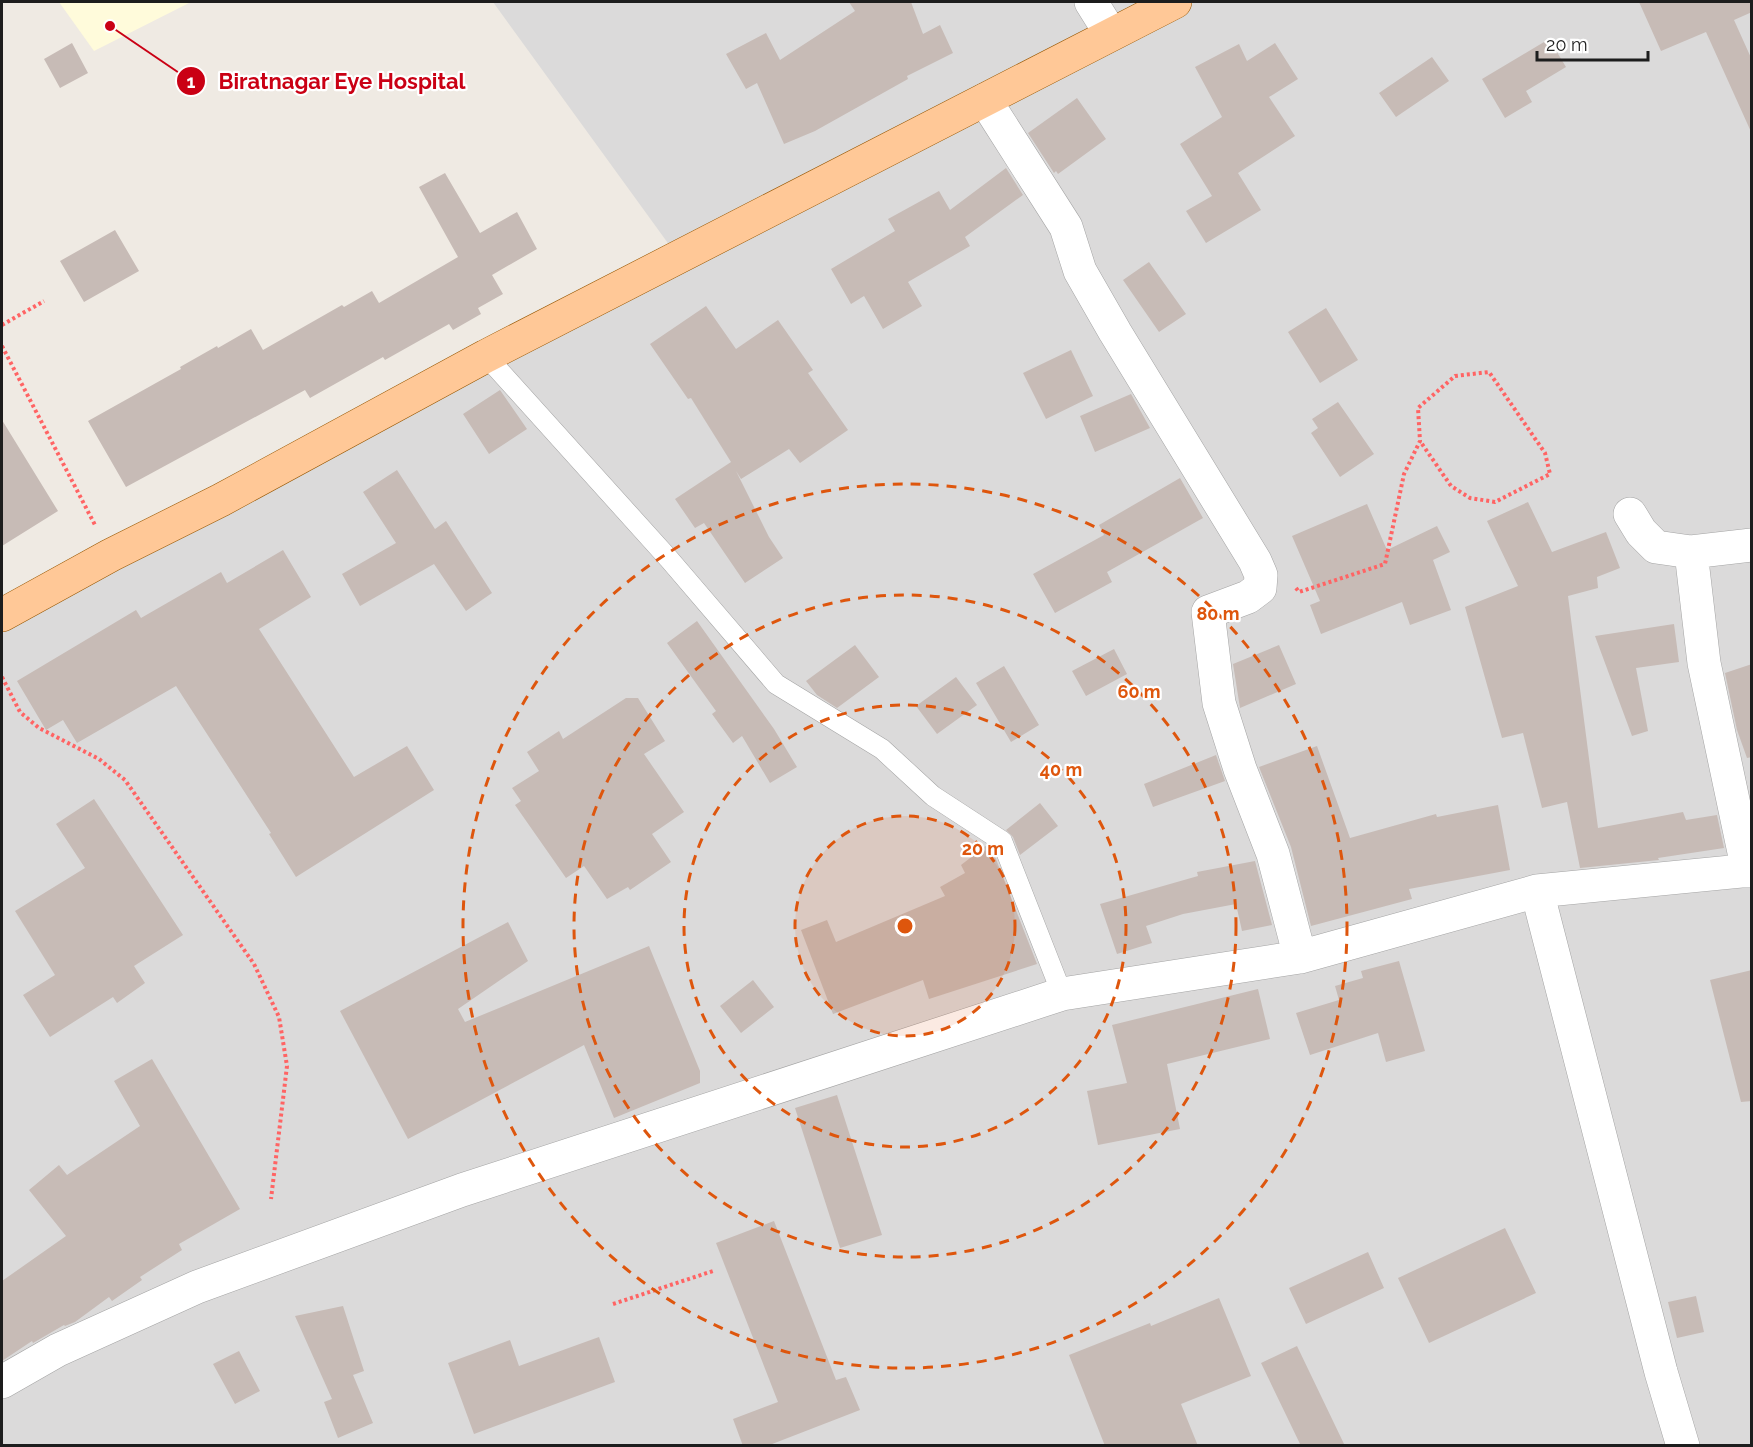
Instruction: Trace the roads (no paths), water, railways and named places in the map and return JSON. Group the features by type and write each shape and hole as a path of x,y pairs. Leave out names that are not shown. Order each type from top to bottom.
{"main road":[{"path":"2,615 486,356 1175,2"}],"street":[{"path":"1091,2 1111,34"},
{"path":"985,100 1066,227 1080,271 1255,561 1261,575 1260,588 1248,597 1208,612 1219,703 1240,769 1273,854 1300,957"},
{"path":"1630,514 1641,532 1656,547 1691,552 1752,545"},
{"path":"2,1382 58,1350 208,1282 462,1190 1062,994 1300,957 1537,891 1750,870 1704,663 1691,552"},
{"path":"1537,891 1661,1372 1683,1446"}],"lane":[{"path":"486,356 669,559 776,684 882,749 933,796 1002,841 1062,994"}],"place":[{"name":"Biratnagar Eye Hospital","path":"110,26"}]}
